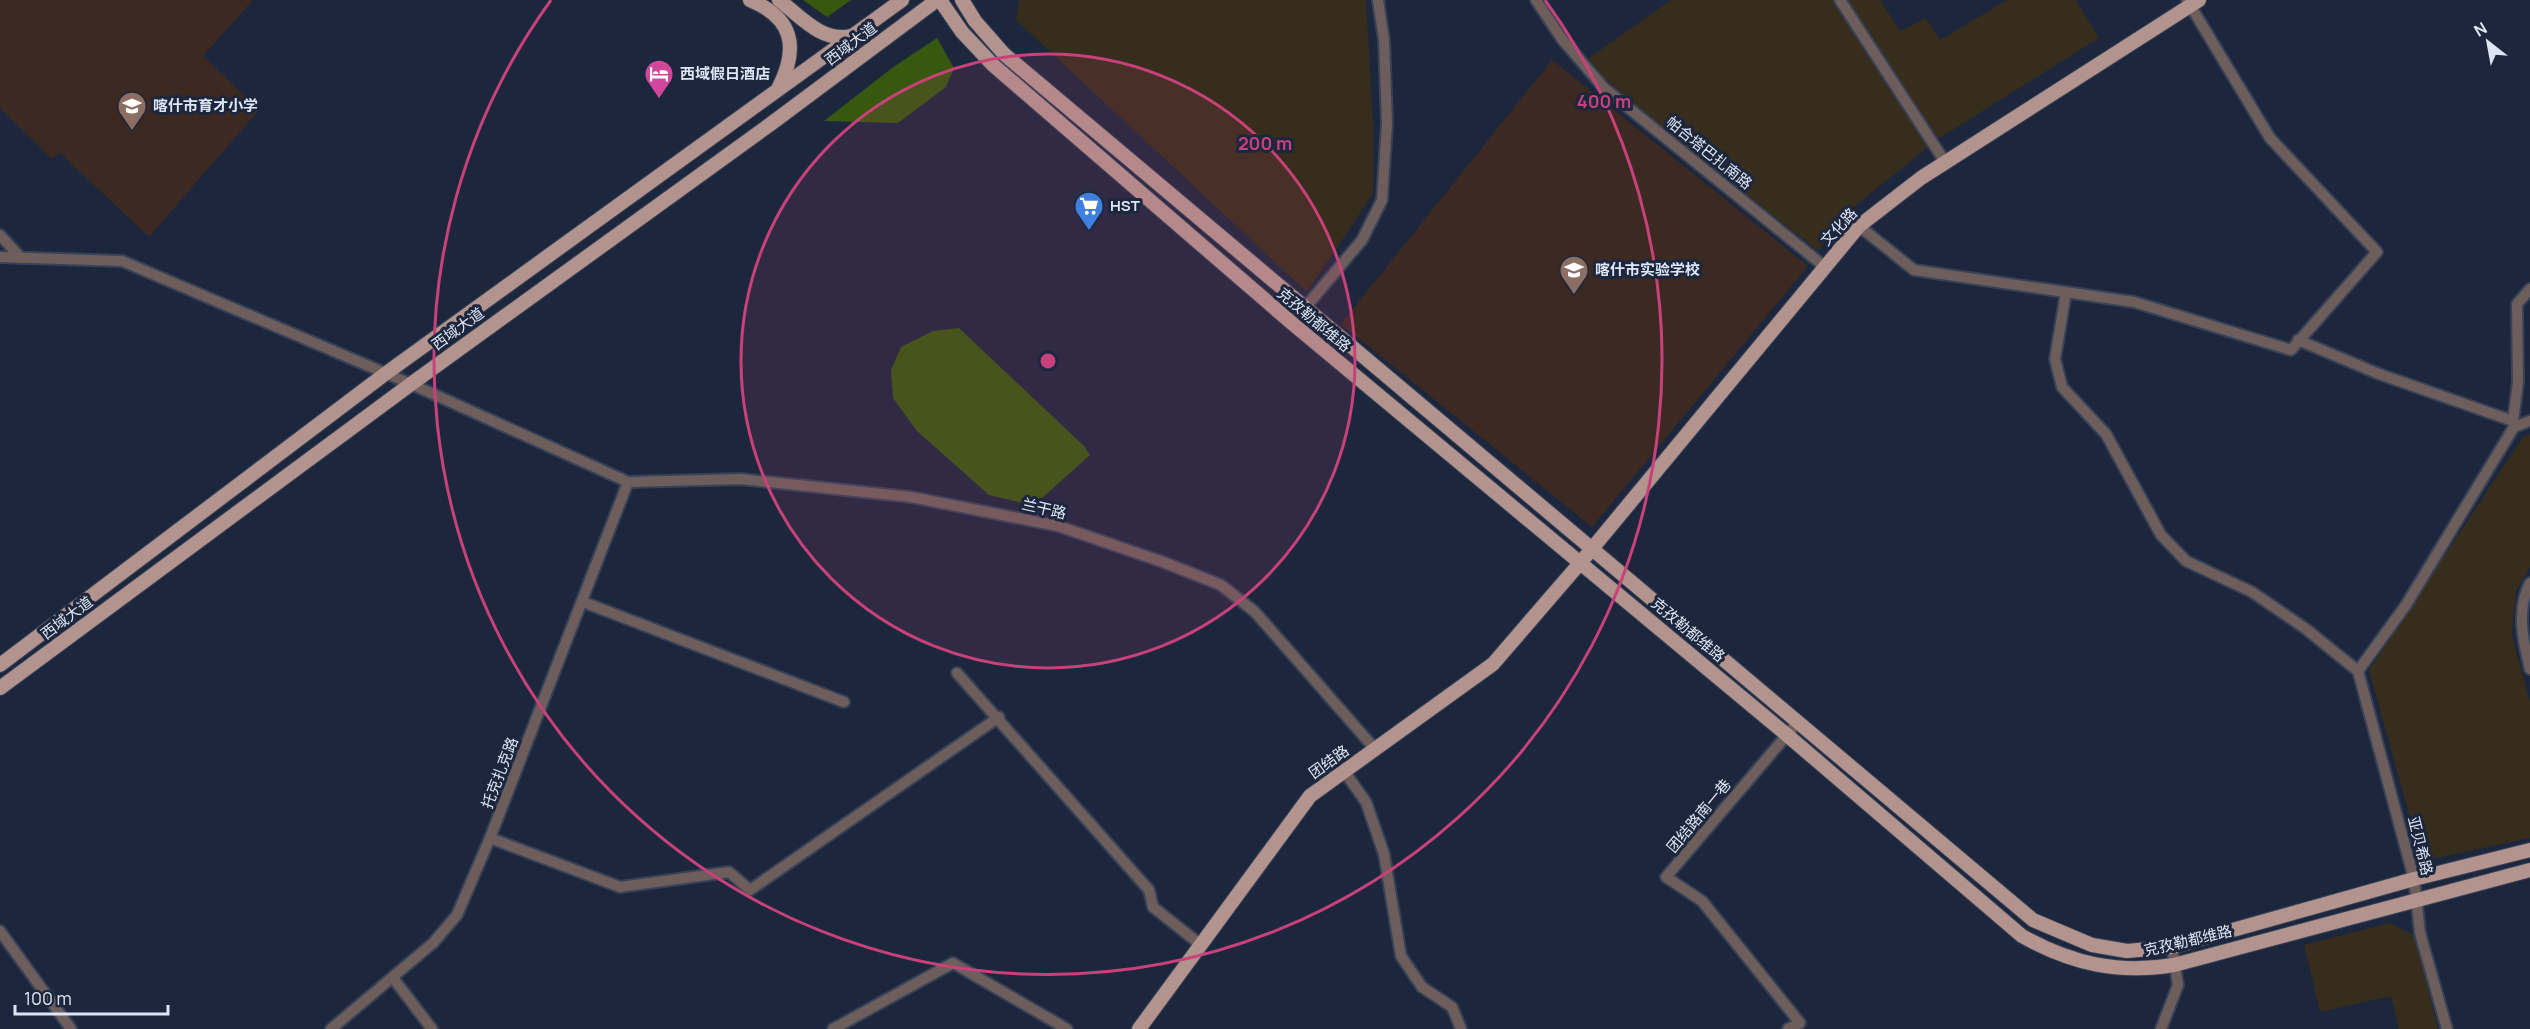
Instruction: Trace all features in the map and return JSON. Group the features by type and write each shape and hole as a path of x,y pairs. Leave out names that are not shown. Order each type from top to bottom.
{"main road":[{"path":"750,0 775,15 789,34 791,50 787,70 778,89"},
{"path":"779,0 822,34 832,38 853,35"},
{"name":"西域大道","path":"0,665 385,374 902,0"},
{"name":"西域大道","path":"0,688 411,384 938,0"},
{"name":"克孜勒都维路","path":"938,0 962,32 993,65 1293,324 1581,562 2022,936 2074,961 2143,970 2174,965 2530,870"},
{"name":"克孜勒都维路","path":"962,0 975,21 1004,54 1304,309 1593,547 2033,920 2092,945 2127,951 2172,947 2414,879 2530,850"},
{"name":"文化路","path":"1581,562 1859,226 1945,162 2192,2"},
{"name":"团结路","path":"1139,1029 1310,795 1493,664 1581,562"}],"street":[{"path":"1304,309 1362,240 1382,200 1387,123 1384,40 1378,0"},
{"name":"帕合塔巴扎南路","path":"1536,0 1562,39 1604,88 1825,267"},
{"path":"1840,0 1945,162"},
{"path":"1859,226 1914,270 2134,302 2291,350 2377,252 2270,138 2192,2"},
{"path":"0,235 21,258"},
{"path":"0,257 122,261 411,384 628,482"},
{"path":"2066,292 2055,359 2062,387 2106,434 2161,535 2186,561 2252,592 2307,629 2358,670 2406,605 2513,424 2518,382 2517,304 2530,289"},
{"path":"2298,340 2379,374 2513,424 2530,421"},
{"name":"兰干路","path":"628,482 740,479 911,497 1058,526 1163,562 1221,585 1255,612 1375,749"},
{"name":"托克扎克路","path":"331,1029 433,943 457,915 490,838 628,482"},
{"path":"2530,583 2524,594 2522,638 2530,669"},
{"path":"583,602 844,702"},
{"name":"亚贝希路","path":"2358,670 2414,879 2420,933 2447,1029"},
{"path":"957,673 999,717 1149,890 1153,907 1201,945"},
{"path":"490,838 620,887 729,872 750,890 999,717"},
{"name":"团结路南一巷","path":"1788,1029 1800,1023 1702,901 1666,877 1798,722"},
{"path":"1344,771 1366,802 1384,854 1401,956 1422,987 1452,1007 1461,1029"},
{"path":"0,932 71,1029"},
{"path":"2161,1029 2178,985 2172,947"},
{"path":"833,1029 953,963 1067,1029"},
{"path":"393,978 432,1029"}],"shaded area":[{"name":"喀什市育才小学","path":"0,0 253,0 203,56 259,110 149,237 60,153 52,159 0,108"},
{"path":"1019,0 1366,0 1373,126 1373,194 1307,292 1016,20"},
{"path":"1671,0 1880,0 1900,31 1926,18 1940,40 2007,0 2076,0 2099,38 1938,139 1851,209 1818,251 1631,103 1602,76 1589,58"},
{"name":"喀什市实验学校","path":"1552,60 1808,266 1592,527 1341,324"},
{"path":"2530,434 2530,567 2516,591 2512,635 2530,702 2530,838 2422,861 2369,670 2523,437"},
{"path":"2390,923 2415,936 2438,1029 2399,1029 2391,996 2320,1012 2304,945"}],"green space":[{"path":"803,0 851,0 827,17"},
{"path":"937,38 954,68 946,87 898,123 824,121 892,68"},
{"path":"959,328 1084,446 1090,455 1042,498 1023,503 989,495 917,431 893,398 891,370 901,347 933,331"}],"place":[{"name":"西域假日酒店","path":"659,100"},
{"name":"喀什市育才小学","path":"132,132"},
{"name":"HST","path":"1089,232"},
{"name":"喀什市实验学校","path":"1574,296"}]}
